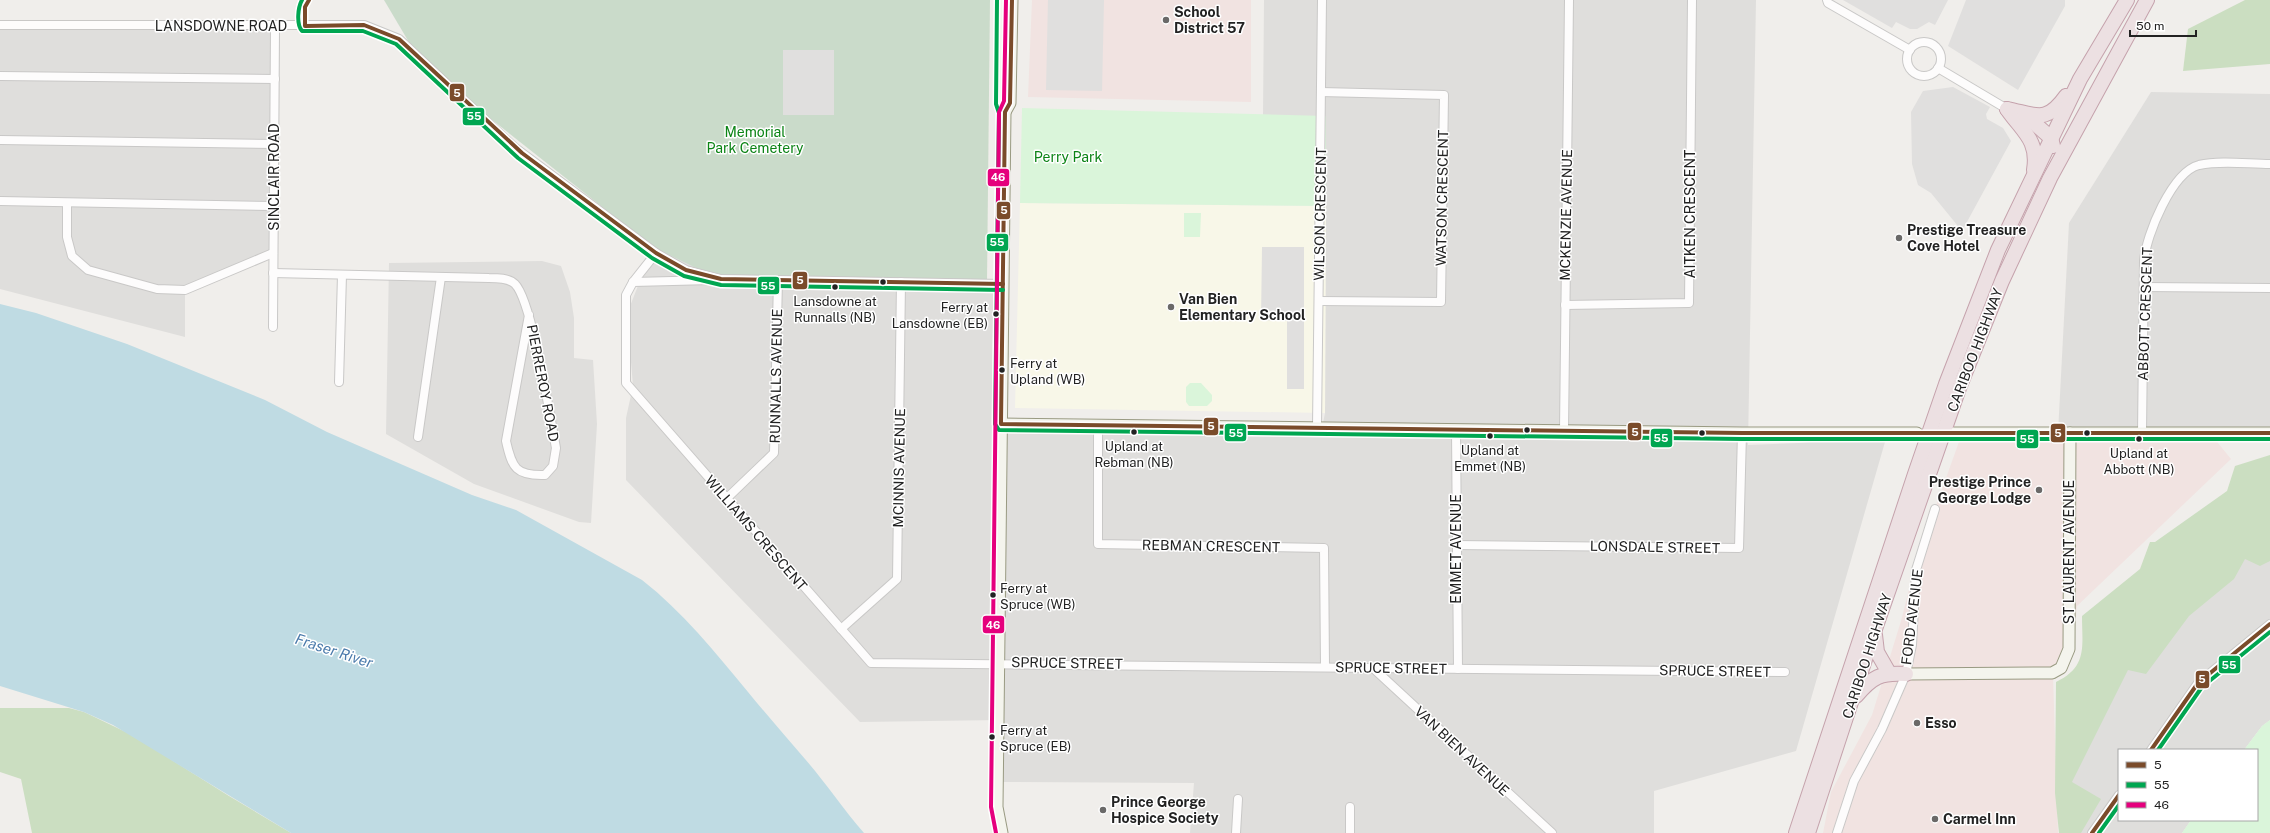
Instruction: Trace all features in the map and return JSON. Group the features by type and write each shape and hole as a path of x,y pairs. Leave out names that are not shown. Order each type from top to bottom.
{"highway":[{"name":"CARIBOO HIGHWAY","path":"1796,833 1946,384 1998,250 2080,79 2127,0"},
{"name":"CARIBOO HIGHWAY","path":"1808,833 1875,629 1959,388 2002,281 2050,178 2147,0"},
{"path":"2008,110 2033,116 2046,114 2057,108 2080,79"},
{"path":"2008,110 2031,141 2036,160 2033,176"},
{"path":"2024,114 2051,138 2054,155 2050,178"},
{"path":"1875,629 1877,652 1889,673"},
{"path":"1852,700 1868,682 1889,673 1906,674"}],"street":[{"path":"1002,833 997,807 1005,112 1002,104 1003,0"},
{"path":"1005,112 1010,103 1012,0"},
{"name":"WILSON CRESCENT","path":"1318,427 1322,0"},
{"name":"MCKENZIE AVENUE","path":"1564,431 1569,0"},
{"name":"AITKEN CRESCENT","path":"1565,305 1690,303 1692,0"},
{"path":"1827,0 1828,3 1910,50"},
{"name":"LANSDOWNE ROAD","path":"0,25 275,27 364,25 399,39 514,147 656,253 686,270 721,279 1003,284"},
{"name":"SINCLAIR ROAD","path":"273,326 275,27"},
{"path":"1921,42 1931,43 1941,55 1938,68 1928,76 1915,74 1907,62 1910,50 1921,42"},
{"path":"1938,68 2008,110"},
{"path":"0,76 275,79"},
{"name":"WATSON CRESCENT","path":"1319,301 1441,302 1444,95 1321,92"},
{"path":"0,140 274,144"},
{"name":"ABBOTT CRESCENT","path":"2142,433 2144,261 2148,238 2179,178 2186,172 2198,165 2270,164"},
{"path":"0,201 274,206"},
{"path":"67,203 67,237 72,256 88,270 157,289 185,290 274,253"},
{"name":"WILLIAMS CRESCENT","path":"656,253 633,282 626,295 626,383 726,500 871,662 998,662"},
{"name":"PIERREROY ROAD","path":"273,273 504,279 514,282 521,292 529,315 556,448 553,466 545,475 531,476 520,473 511,462 506,441 529,315"},
{"path":"339,382 342,275"},
{"path":"418,437 441,277"},
{"path":"633,282 721,279"},
{"name":"RUNNALLS AVENUE","path":"726,500 774,453 778,280"},
{"name":"MCINNIS AVENUE","path":"841,629 897,579 901,282"},
{"path":"2144,287 2270,288"},
{"path":"1001,424 1742,433 1917,433"},
{"name":"REBMAN CRESCENT","path":"1098,425 1098,544 1324,548 1325,667"},
{"name":"EMMET AVENUE","path":"1456,430 1458,669"},
{"name":"LONSDALE STREET","path":"1456,545 1739,548 1742,433"},
{"path":"1953,433 2270,433"},
{"name":"ST LAURENT AVENUE","path":"1906,674 2052,673 2062,668 2069,649 2070,433"},
{"name":"FORD AVENUE","path":"1836,833 1854,781 1882,729 1906,674 1912,644 1916,570 1935,508"},
{"path":"2152,749 2198,683 2270,624"},
{"name":"SPRUCE STREET","path":"998,662 1373,668 1785,672"},
{"name":"VAN BIEN AVENUE","path":"1373,668 1552,833"},
{"path":"2092,833 2118,796"},
{"path":"1236,833 1238,799"},
{"path":"1350,807 1350,833"}],"shaded area":[{"path":"1032,0 1251,0 1251,102 1028,97"},
{"path":"1048,0 1104,0 1102,91 1046,90"},
{"path":"1264,0 1756,0 1748,445 1799,443 1887,435 1796,751 1654,791 1654,833 1190,833 1194,783 1001,782 1000,720 860,722 626,480 626,418 633,386 627,314 653,247 987,282 1004,280 1005,425 1322,428 1325,413 1326,117 1263,115"},
{"path":"1843,0 1948,0 1935,25 1929,22 1917,29 1910,29 1896,22 1892,28"},
{"path":"1966,0 2065,0 2065,6 2018,90 1948,46"},
{"path":"0,22 280,25 278,254 185,289 185,337 0,289"},
{"path":"783,50 834,50 834,115 783,115"},
{"path":"1953,87 1990,107 1986,114 1987,119 2003,128 2011,141 1962,231 1931,193 1918,185 1912,164 1911,112 1923,91"},
{"path":"2151,92 2270,94 2270,432 2058,433 2069,223"},
{"name":"Van Bien Elementary School","path":"1020,203 1326,206 1325,413 1015,408"},
{"path":"1262,247 1304,247 1304,389 1287,389 1287,321 1261,320"},
{"path":"542,261 561,266 570,292 574,318 574,358 593,360 597,424 591,523 579,522 474,484 386,434 389,263"},
{"path":"2209,432 2231,459 2077,606 2072,654 2053,676 2058,833 1823,833 1831,792 1872,715 1901,621 1916,562 1960,439"},
{"path":"2270,520 2270,720 2262,726 2245,749 2118,749 2118,821 2190,821 2182,833 2063,833 2067,725"}],"green space":[{"name":"Memorial Park Cemetery","path":"384,0 990,0 987,282 723,281 653,247 467,100 410,44"},
{"path":"2245,0 2270,0 2270,64 2183,71 2188,29"},
{"name":"Perry Park","path":"1022,108 1326,116 1326,206 1020,203"},
{"path":"1184,213 1201,213 1200,237 1184,237"},
{"path":"1190,383 1201,383 1212,395 1212,401 1207,406 1189,406 1186,402 1186,387"},
{"path":"2270,455 2270,561 2260,566 2245,559 2234,579 2189,616 2146,674 2128,670 2072,782 2101,799 2081,833 2059,833 2055,793 2056,682 2074,670 2081,655 2082,616 2140,569 2150,542 2155,542 2227,491 2235,466"},
{"path":"0,708 69,708 84,712 132,735 291,833 32,833 21,779 0,772"},
{"path":"2270,720 2270,833 2182,833 2190,821 2258,821 2258,749 2245,749 2262,726"}],"water":[{"name":"Fraser River","path":"0,304 36,313 127,344 265,400 327,432 472,495 516,510 642,580 671,605 711,647 813,768 864,833 291,833 113,725 84,712 0,686"}],"transit line":[{"name":"55","path":"302,0 299,7 298,16 302,31 363,31 396,44 518,158 652,258 684,276 721,285 1003,290"},
{"name":"5","path":"309,0 305,7 305,26 364,25 399,39 522,153 656,253 686,270 721,279 1003,284"},
{"name":"55","path":"997,0 996,104 999,113 995,424 999,430 1742,439 2270,439"},
{"name":"46","path":"996,833 991,807 999,112 1004,101 1006,0"},
{"name":"5","path":"1012,0 1010,103 1005,112 1001,424 1742,433 2270,433"},
{"name":"5","path":"2152,749 2198,683 2270,624"},
{"name":"55","path":"2159,749 2202,687 2270,632"},
{"name":"5","path":"2092,833 2118,796"},
{"name":"55","path":"2099,833 2118,806"}],"place":[{"name":"School District 57","path":"1166,20"},
{"name":"Prestige Treasure Cove Hotel","path":"1899,238"},
{"name":"Lansdowne at Runnalls (NB)","path":"835,287"},
{"name":"Van Bien Elementary School","path":"1171,307"},
{"name":"Ferry at Lansdowne (EB)","path":"996,314"},
{"name":"Ferry at Upland (WB)","path":"1002,370"},
{"name":"Upland at Rebman (NB)","path":"1134,432"},
{"name":"Upland at Emmet (NB)","path":"1490,436"},
{"name":"Upland at Abbott (NB)","path":"2139,439"},
{"name":"Prestige Prince George Lodge","path":"2039,490"},
{"name":"Ferry at Spruce (WB)","path":"993,595"},
{"name":"Esso","path":"1917,723"},
{"name":"Ferry at Spruce (EB)","path":"992,737"},
{"name":"Prince George Hospice Society","path":"1103,810"},
{"name":"Carmel Inn","path":"1935,819"}]}
